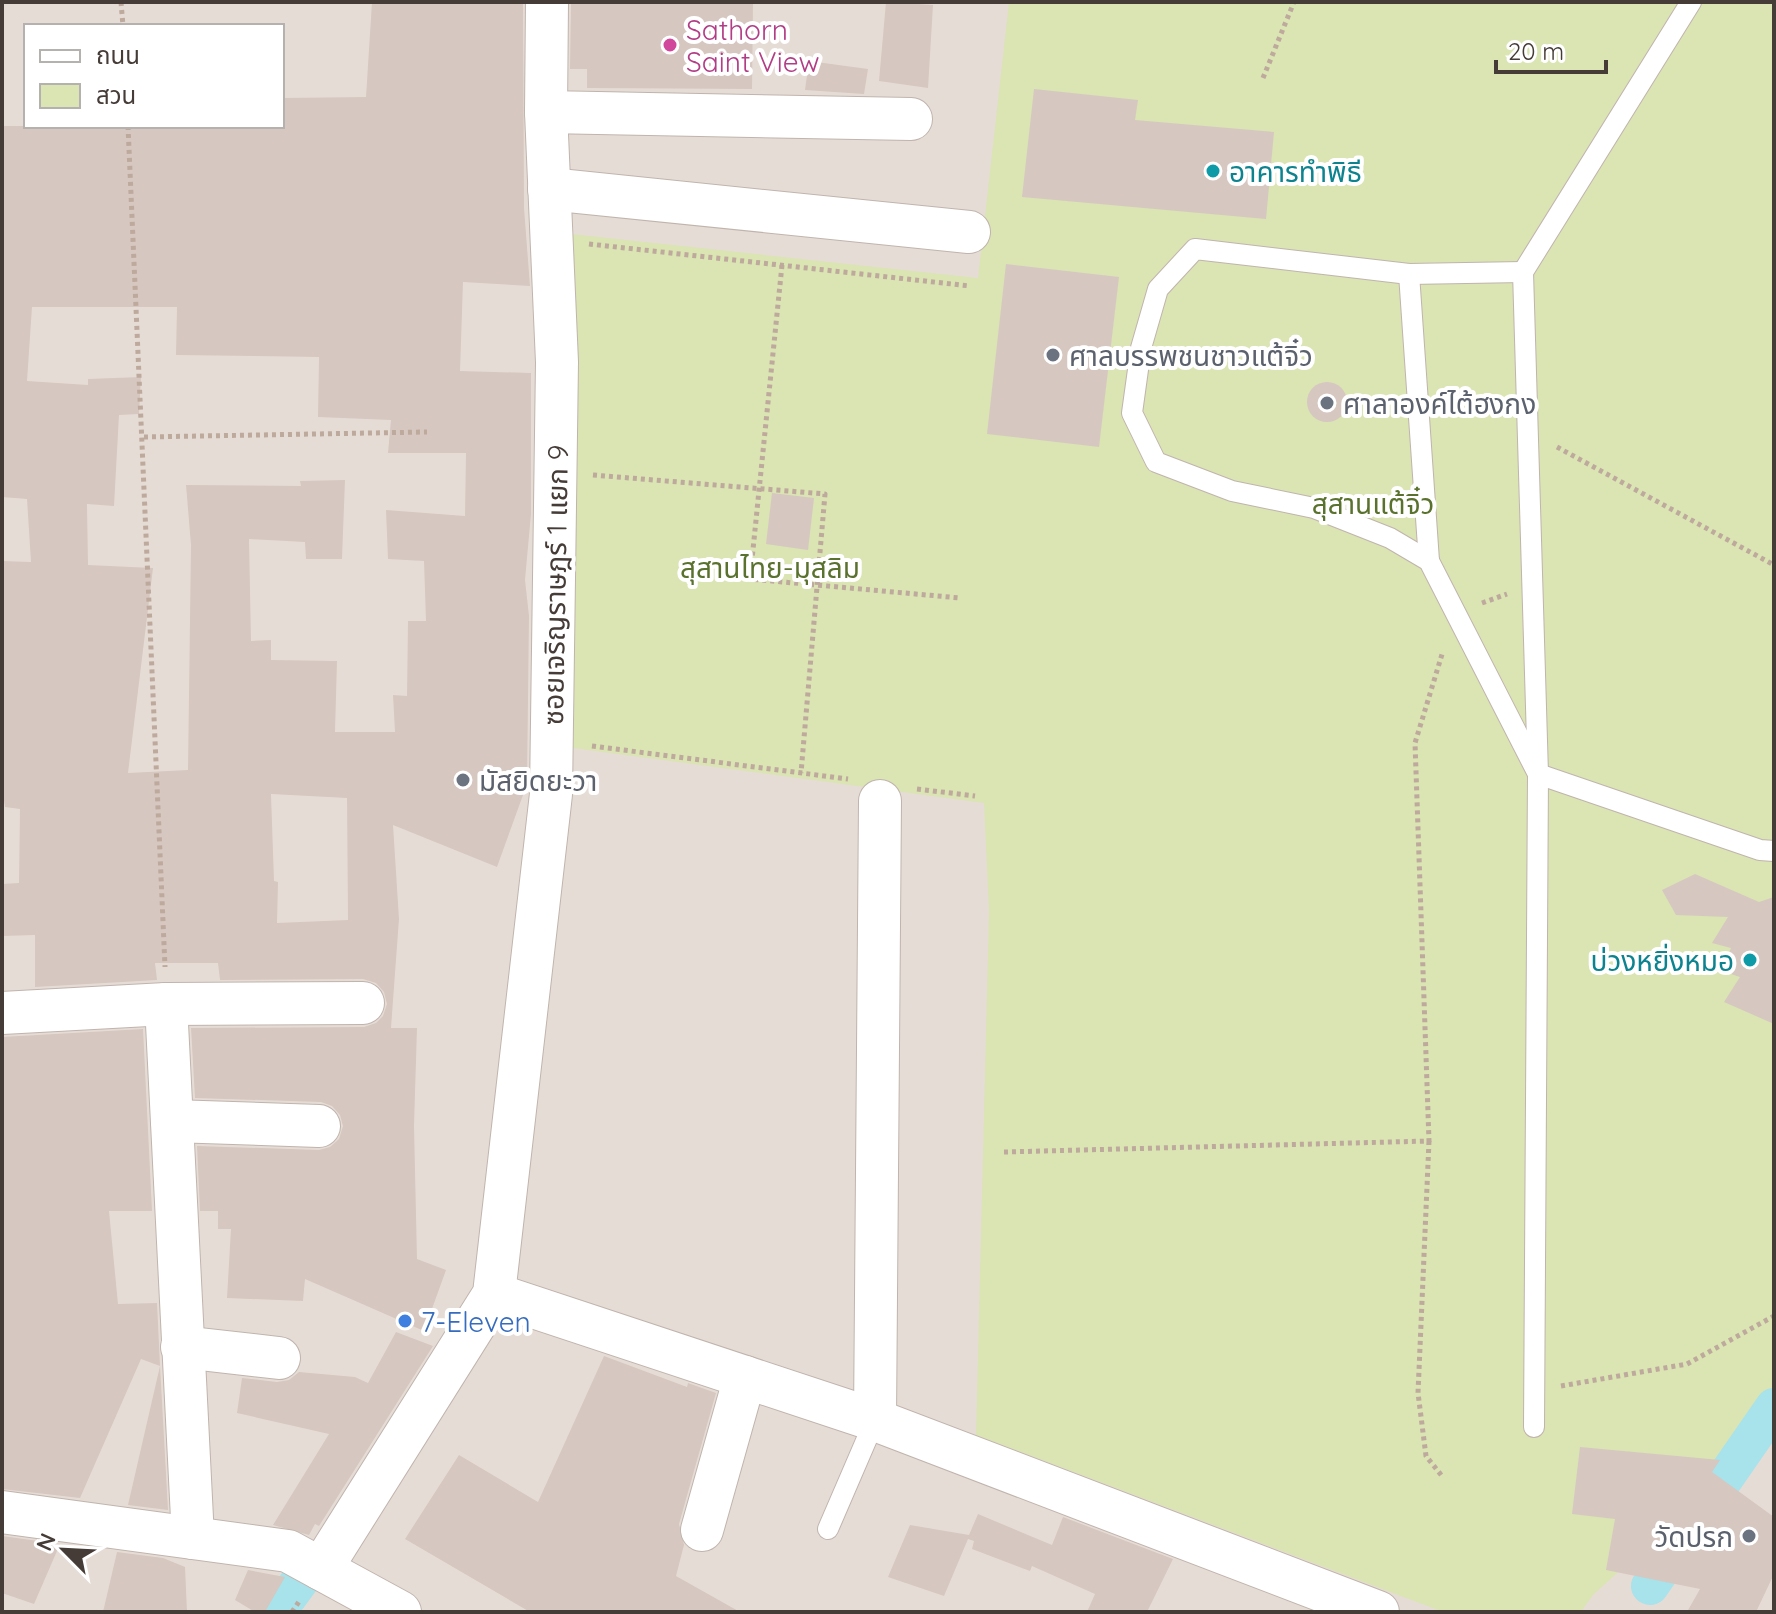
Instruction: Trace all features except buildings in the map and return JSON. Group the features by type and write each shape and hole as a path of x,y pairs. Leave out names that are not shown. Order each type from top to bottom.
{"street":[{"name":"ซอยเจริญราษฎร์ 1 แยก 9","path":"494,1294 551,794 557,362 546,112 547,2"},
{"path":"546,112 911,119"},
{"path":"549,189 969,232"},
{"path":"875,1420 885,790"},
{"path":"2,1013 166,1004 363,1003"},
{"path":"166,1004 193,1538"},
{"path":"172,1121 319,1126"},
{"path":"321,1569 494,1294 875,1420 1327,1604 1378,1612"},
{"path":"182,1347 279,1358"},
{"path":"702,1530 745,1377"},
{"path":"2,1512 288,1551 400,1612"}],"lane":[{"path":"1534,1427 1538,774 1523,272 1691,2"},
{"path":"1429,561 1390,538 1314,508 1232,491 1156,462 1132,413 1141,348 1158,289 1195,249 1409,274 1523,272"},
{"path":"1409,274 1429,561 1538,774 1760,850 1774,851"},
{"path":"828,1529 875,1420"}],"path":[{"path":"121,2 123,24"},
{"path":"1263,78 1294,2"},
{"path":"128,128 144,437 166,1004"},
{"path":"588,244 970,286"},
{"path":"782,265 750,579 960,598"},
{"path":"1527,430 1774,565"},
{"path":"144,437 427,432"},
{"path":"556,472 825,494 801,773"},
{"path":"1442,1476 1426,1456 1418,1393 1429,1141 1415,743 1455,612 1532,586"},
{"path":"579,744 801,773 885,790 975,796"},
{"path":"1004,1152 1429,1141"},
{"path":"1532,1388 1588,1384 1687,1364 1774,1316"}],"shaded area":[{"path":"2,2 1774,2 1774,1612 2,1612"}],"green space":[{"name":"สุสานแต้จิ๋ว","path":"1009,2 1774,2 1774,1431 1593,1595 1581,1612 1443,1612 976,1435 989,911 984,803 565,747 571,234 978,278"}],"waterway":[{"path":"1650,1586 1774,1407"},
{"path":"277,1612 307,1571"}],"place":[{"name":"Sathorn Saint View","path":"670,45"},
{"name":"อาคารทำพิธี","path":"1213,171"},
{"name":"ศาลบรรพชนชาวแต้จิ๋ว","path":"1053,355"},
{"name":"ศาลาองค์ไต้ฮงกง","path":"1327,403"},
{"name":"มัสยิดยะวา","path":"463,780"},
{"name":"บ่วงหยิ่งหมอ","path":"1750,960"},
{"name":"7-Eleven","path":"405,1321"},
{"name":"วัดปรก","path":"1749,1536"}],"park label":[{"name":"สุสานไทย-มุสลิม","path":"770,567"}]}
